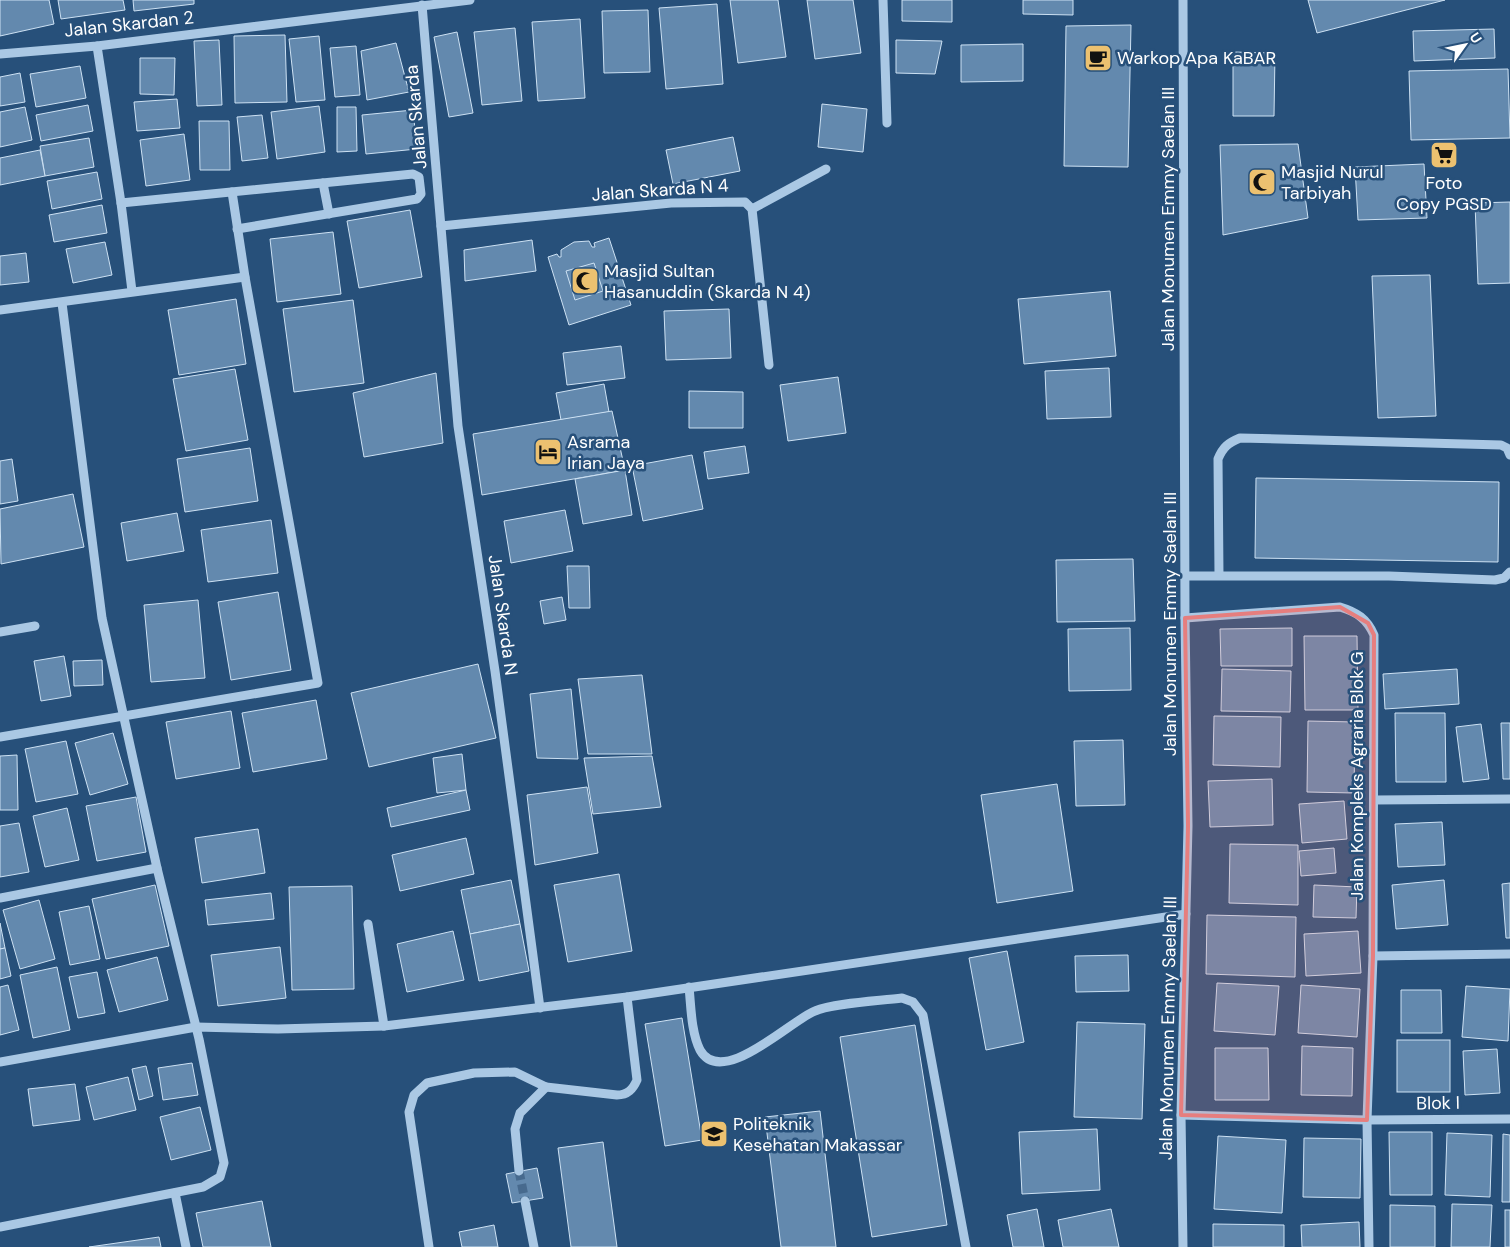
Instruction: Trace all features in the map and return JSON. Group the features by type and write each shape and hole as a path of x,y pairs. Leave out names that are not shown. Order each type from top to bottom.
{"street":[{"name":"Jalan Skardan 2","path":"0,54 96,46 470,0"},
{"path":"883,0 887,123"},
{"name":"Jalan Monumen Emmy Saelan III","path":"1183,0 1186,576 1184,618 1188,826 1181,1115 1183,1247"},
{"name":"Jalan Skarda","path":"422,6 441,226"},
{"path":"96,46 121,202 132,291"},
{"path":"752,209 826,169"},
{"path":"121,202 413,174 419,177 421,194 417,199 237,229"},
{"path":"323,183 329,214"},
{"path":"0,737 318,683 245,278 232,192"},
{"name":"Jalan Skarda N 4","path":"441,226 671,203 744,202 752,209 769,365"},
{"name":"Jalan Skarda N","path":"441,226 458,426 495,671 540,1008"},
{"path":"0,310 62,303 132,291 245,278"},
{"path":"0,1227 212,1184 220,1177 224,1164 196,1027 156,868 125,715 102,618 62,303"},
{"path":"1218,576 1218,459 1222,448 1240,438 1501,445 1507,448 1510,455"},
{"path":"1186,576 1389,576 1495,580 1504,578 1510,572"},
{"name":"Jalan Kompleks Agraria Blok G","path":"1184,618 1340,607 1360,615 1368,623 1374,635 1373,956 1367,1120 1369,1247"},
{"path":"0,632 35,626"},
{"path":"1374,800 1510,799"},
{"path":"0,898 156,868"},
{"path":"0,1062 196,1027 278,1029 384,1026 540,1008 627,997 1186,914"},
{"path":"368,924 384,1026"},
{"path":"1373,956 1510,954"},
{"path":"688,987 695,1035 701,1052 713,1061 726,1062 746,1056 801,1017 817,1010 902,998 913,1002 923,1015 966,1247"},
{"path":"429,1247 409,1112 414,1095 427,1082 474,1073 515,1072 546,1088 624,1095 633,1089 637,1080 627,997"},
{"path":"519,1171 515,1129 520,1114 546,1088"},
{"name":"Blok I","path":"1181,1115 1367,1120 1510,1119"},
{"path":"175,1193 186,1247"},
{"path":"525,1201 534,1247"}],"highlighted area":[{"path":"1340,607 1368,623 1374,635 1373,956 1367,1120 1181,1115 1188,826 1185,618"}],"building":[{"path":"0,0 49,0 54,24 0,36"},
{"path":"58,0 123,0 125,10 61,19"},
{"path":"133,0 194,0 194,4 134,11"},
{"path":"730,0 778,0 786,57 738,63"},
{"path":"807,0 853,0 861,53 815,59"},
{"path":"902,0 952,0 952,22 902,21"},
{"path":"1023,0 1073,0 1073,15 1023,14"},
{"path":"1308,0 1445,0 1317,33"},
{"path":"717,4 723,84 666,89 659,8"},
{"path":"648,10 650,72 604,73 602,11"},
{"path":"580,19 585,98 538,101 532,22"},
{"path":"1131,25 1128,167 1064,166 1066,26"},
{"path":"515,28 522,101 482,105 474,32"},
{"path":"1494,29 1495,58 1414,61 1413,31"},
{"path":"457,32 473,113 449,117 434,37"},
{"path":"285,35 287,102 235,103 234,36"},
{"path":"319,36 325,100 296,102 289,39"},
{"path":"219,40 222,105 197,106 194,41"},
{"path":"896,40 942,41 935,74 896,73"},
{"path":"396,43 409,92 367,100 361,51"},
{"path":"1023,44 1023,81 961,82 961,45"},
{"path":"356,46 360,95 335,97 330,48"},
{"path":"1233,52 1275,53 1274,116 1233,116"},
{"path":"140,58 175,58 174,95 140,94"},
{"path":"80,66 86,98 36,107 30,74"},
{"path":"1508,69 1510,138 1411,140 1409,71"},
{"path":"20,73 25,102 0,106 0,77"},
{"path":"177,99 180,128 137,131 134,102"},
{"path":"822,104 867,109 863,152 818,147"},
{"path":"88,105 93,131 41,141 36,115"},
{"path":"319,106 325,152 277,159 271,112"},
{"path":"25,107 32,140 0,147 0,112"},
{"path":"337,107 356,107 357,151 337,152"},
{"path":"413,110 417,149 366,154 362,115"},
{"path":"262,115 268,158 242,161 237,117"},
{"path":"199,121 229,121 230,170 200,170"},
{"path":"184,134 190,180 146,186 140,140"},
{"path":"733,137 740,171 673,184 666,150"},
{"path":"89,138 94,167 45,176 40,146"},
{"name":"Masjid Nurul Tarbiyah","path":"1298,144 1308,218 1223,235 1220,145"},
{"path":"40,150 45,176 0,185 0,158"},
{"path":"1424,164 1427,218 1358,220 1355,167"},
{"path":"97,172 102,199 52,209 47,181"},
{"path":"1510,202 1510,283 1478,284 1475,203"},
{"path":"102,205 107,233 54,242 49,215"},
{"path":"410,210 422,277 359,288 347,221"},
{"path":"333,232 341,294 277,302 270,239"},
{"path":"609,238 631,305 569,325 548,257 557,254 561,257 561,250 574,242 589,241 592,247 595,247 594,243"},
{"path":"532,240 536,271 465,281 464,250"},
{"path":"105,242 112,275 73,283 66,249"},
{"path":"26,253 29,282 0,285 0,256"},
{"name":"Masjid Sultan Hasanuddin (Skarda N 4)","path":"594,263 603,291 575,300 566,271"},
{"path":"1430,275 1436,416 1378,418 1372,276"},
{"path":"1110,291 1116,356 1024,364 1018,299"},
{"path":"236,299 246,364 179,375 168,310"},
{"path":"353,300 364,383 294,392 283,309"},
{"path":"729,309 731,358 666,360 664,311"},
{"path":"621,346 625,378 567,385 563,353"},
{"path":"1109,368 1111,417 1047,419 1045,371"},
{"path":"235,369 248,440 186,451 173,379"},
{"path":"436,373 443,443 364,457 353,393"},
{"path":"838,377 846,433 788,441 780,385"},
{"path":"604,384 609,412 561,420 556,393"},
{"path":"689,391 743,392 743,428 689,428"},
{"name":"Asrama Irian Jaya","path":"612,411 625,470 482,495 473,434"},
{"path":"745,446 749,473 708,479 704,452"},
{"path":"250,448 258,501 185,512 177,459"},
{"path":"692,455 703,509 643,521 632,466"},
{"path":"12,459 18,501 0,504 0,461"},
{"path":"625,470 632,515 583,524 575,479"},
{"path":"1256,478 1499,482 1498,562 1255,558"},
{"path":"73,494 84,547 1,564 0,509"},
{"path":"565,510 573,551 511,563 504,521"},
{"path":"177,513 184,551 127,561 121,523"},
{"path":"271,520 278,573 208,582 201,530"},
{"path":"1133,559 1135,621 1057,622 1056,560"},
{"path":"567,566 589,566 590,608 569,608"},
{"path":"278,592 291,670 231,680 218,602"},
{"path":"562,597 566,620 544,624 540,601"},
{"path":"198,600 205,678 151,682 144,605"},
{"path":"1130,628 1131,690 1069,691 1068,629"},
{"path":"1292,628 1292,666 1221,666 1220,629"},
{"path":"1304,636 1357,636 1358,710 1305,710"},
{"path":"64,656 71,696 41,701 34,661"},
{"path":"102,660 103,685 74,686 73,661"},
{"path":"478,664 496,738 369,767 351,693"},
{"path":"1222,669 1291,671 1290,712 1221,711"},
{"path":"1457,669 1459,704 1385,709 1383,674"},
{"path":"642,675 652,754 588,754 578,679"},
{"path":"571,689 578,759 537,758 530,694"},
{"path":"316,700 327,759 253,772 242,713"},
{"path":"231,711 240,768 176,779 166,722"},
{"path":"1395,713 1445,713 1446,782 1396,782"},
{"path":"1214,716 1281,717 1280,767 1213,765"},
{"path":"1308,721 1355,722 1354,793 1307,792"},
{"path":"1501,723 1510,723 1510,779 1503,779"},
{"path":"1481,724 1489,779 1463,782 1456,727"},
{"path":"113,733 128,784 90,795 75,743"},
{"path":"1123,740 1125,805 1076,806 1074,741"},
{"path":"66,741 78,794 36,802 25,749"},
{"path":"462,754 466,790 437,793 433,758"},
{"path":"17,755 18,810 0,810 0,756"},
{"path":"652,756 661,807 593,814 584,758"},
{"path":"1272,779 1273,825 1210,827 1208,781"},
{"path":"1057,784 1073,891 997,903 981,795"},
{"path":"587,787 598,853 535,865 527,795"},
{"path":"466,790 470,810 391,827 387,808"},
{"path":"136,797 146,852 97,861 86,806"},
{"path":"1344,801 1347,839 1302,843 1299,804"},
{"path":"67,808 79,860 45,867 33,816"},
{"path":"1442,822 1445,865 1398,867 1395,824"},
{"path":"19,823 29,872 0,877 0,826"},
{"path":"258,829 265,873 202,883 195,838"},
{"path":"466,838 474,874 400,891 392,855"},
{"path":"1230,844 1298,845 1298,905 1229,903"},
{"path":"1334,848 1336,873 1301,876 1299,851"},
{"path":"619,874 632,951 568,962 554,885"},
{"path":"511,880 520,924 470,934 461,890"},
{"path":"1444,880 1448,925 1396,929 1392,885"},
{"path":"1510,883 1510,938 1506,938 1502,884"},
{"path":"155,885 169,946 106,959 92,899"},
{"path":"1314,885 1357,887 1356,918 1313,917"},
{"path":"352,886 354,989 292,990 289,887"},
{"path":"271,893 274,919 208,925 205,900"},
{"path":"39,900 55,959 20,969 3,910"},
{"path":"89,906 100,959 70,965 59,912"},
{"path":"1207,915 1296,917 1295,977 1206,974"},
{"path":"0,923 5,948 0,949"},
{"path":"520,924 529,971 479,981 470,934"},
{"path":"453,931 464,980 407,992 397,944"},
{"path":"1358,931 1361,973 1306,976 1304,934"},
{"path":"280,947 286,998 218,1006 211,955"},
{"path":"5,948 11,976 0,979 0,949"},
{"path":"1007,951 1024,1042 986,1050 969,958"},
{"path":"1128,955 1129,991 1076,992 1075,956"},
{"path":"157,957 168,1000 119,1012 107,970"},
{"path":"57,967 70,1030 33,1038 20,975"},
{"path":"97,972 105,1013 78,1018 69,977"},
{"path":"1217,983 1279,986 1275,1035 1214,1031"},
{"path":"8,985 19,1030 0,1035 0,987"},
{"path":"1301,985 1360,989 1357,1037 1298,1033"},
{"path":"1466,986 1510,989 1508,1041 1462,1037"},
{"path":"1401,990 1441,990 1442,1033 1401,1033"},
{"path":"682,1018 702,1140 665,1146 645,1024"},
{"path":"1077,1022 1145,1024 1142,1119 1074,1117"},
{"path":"915,1025 947,1225 872,1237 840,1037"},
{"path":"1397,1040 1450,1040 1450,1092 1397,1092"},
{"path":"1302,1046 1353,1048 1352,1096 1301,1095"},
{"path":"1215,1048 1268,1048 1269,1100 1215,1100"},
{"path":"1497,1049 1500,1093 1465,1095 1463,1051"},
{"path":"192,1063 198,1095 163,1100 158,1068"},
{"path":"146,1066 153,1096 139,1100 132,1069"},
{"path":"128,1077 136,1110 94,1120 86,1087"},
{"path":"75,1084 80,1120 33,1126 28,1089"},
{"path":"200,1107 211,1150 171,1160 160,1117"},
{"path":"820,1111 836,1247 781,1247 765,1117"},
{"path":"1097,1129 1100,1190 1022,1194 1019,1132"},
{"path":"1389,1132 1432,1132 1432,1195 1390,1195"},
{"path":"1447,1133 1492,1135 1490,1197 1445,1195"},
{"path":"1503,1134 1510,1135 1510,1202 1502,1202"},
{"path":"1218,1136 1286,1140 1282,1213 1214,1209"},
{"path":"1304,1138 1361,1139 1360,1198 1303,1197"},
{"path":"603,1142 617,1247 571,1247 558,1148"},
{"path":"537,1168 543,1198 512,1203 506,1174"},
{"path":"262,1201 271,1247 203,1247 196,1213"},
{"path":"1452,1204 1492,1205 1490,1247 1451,1247"},
{"path":"1390,1205 1435,1206 1435,1247 1390,1247"},
{"path":"1037,1209 1044,1247 1013,1247 1007,1215"},
{"path":"1111,1209 1119,1247 1063,1247 1058,1220"},
{"path":"1505,1210 1510,1210 1510,1247 1505,1247"},
{"path":"1359,1222 1360,1247 1302,1247 1301,1225"},
{"path":"1213,1224 1284,1225 1284,1247 1213,1247"},
{"path":"494,1225 498,1247 462,1247 459,1232"},
{"path":"159,1237 161,1247 89,1247"}],"tunnel":[{"path":"519,1171 525,1201"}],"place":[{"name":"Warkop Apa KaBAR","path":"1098,58"},
{"name":"Foto Copy PGSD","path":"1444,155"},
{"name":"Masjid Nurul Tarbiyah","path":"1262,182"},
{"name":"Masjid Sultan Hasanuddin (Skarda N 4)","path":"585,281"},
{"name":"Asrama Irian Jaya","path":"548,452"},
{"name":"Politeknik Kesehatan Makassar","path":"714,1134"}]}
